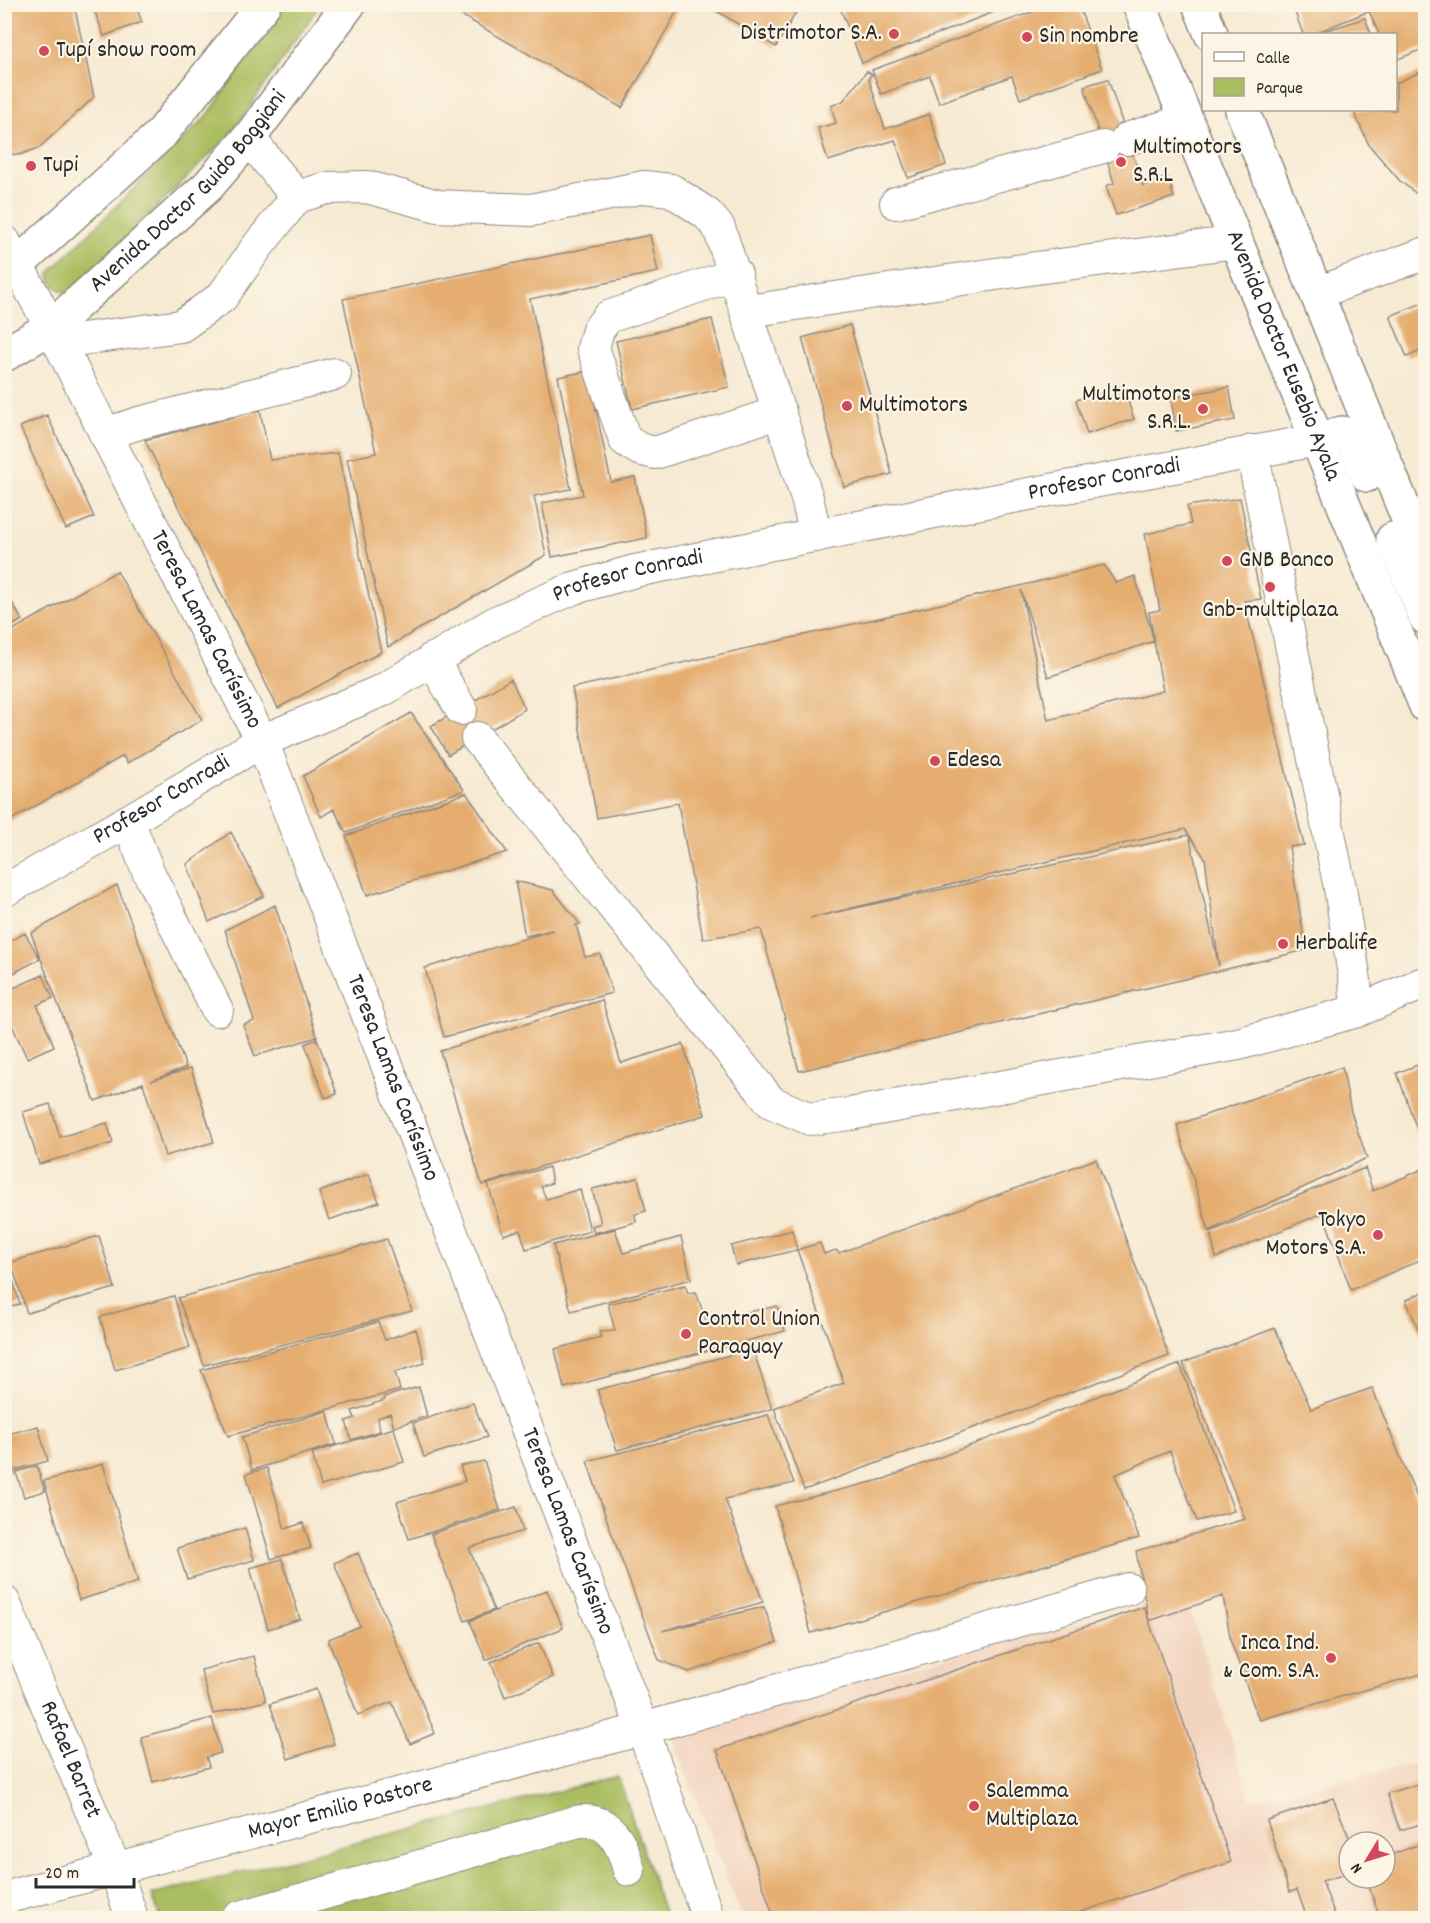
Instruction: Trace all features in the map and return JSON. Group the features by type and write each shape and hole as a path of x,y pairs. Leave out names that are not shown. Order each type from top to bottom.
{"main road":[{"path":"9,259 161,134 264,4"},
{"name":"Avenida Doctor Guido Boggiani","path":"4,355 55,335 208,186 249,138 349,4"},
{"name":"Avenida Doctor Eusebio Ayala","path":"1139,4 1425,706"},
{"path":"1199,4 1211,33"},
{"path":"1242,111 1425,563"},
{"path":"1317,440 1342,434 1351,436 1425,618"}],"street":[{"path":"896,203 1115,143 1186,120"},
{"path":"249,138 297,197"},
{"path":"55,335 181,326 222,297 257,247 297,197 327,188 367,187 438,206 531,210 644,187 671,190 707,214 719,228 780,412 807,498 816,536"},
{"path":"748,311 1036,268 1237,242"},
{"path":"1317,293 1425,253"},
{"name":"Teresa Lamas Caríssimo","path":"9,259 55,335 262,741 643,1729 708,1918"},
{"path":"735,274 608,317 598,330 593,348 625,440 639,449 655,453 780,412"},
{"path":"105,434 139,423 335,374"},
{"name":"Profesor Conradi","path":"4,891 128,821 262,741 383,690 496,622 574,588 635,572 1127,474 1317,440"},
{"path":"1252,451 1340,888 1355,981 1357,1011"},
{"path":"432,659 460,709"},
{"path":"477,738 771,1102 810,1119 850,1114 1238,1044 1357,1011 1425,982"},
{"path":"128,821 148,871 217,1010"},
{"name":"Mayor Emilio Pastore","path":"4,1898 643,1729 1128,1589"},
{"name":"Rafael Barret","path":"4,1602 115,1868 132,1918"},
{"path":"237,1918 575,1822 592,1821 604,1825 623,1849 629,1870"}],"shaded area":[{"name":"Salemma Multiplaza","path":"1185,1596 1251,1800 1425,1762 1425,1918 742,1918 668,1728"}],"green space":[{"path":"284,5 320,5 230,135 70,292 56,288 49,275 52,270 208,115"},
{"path":"618,1776 666,1918 160,1918 152,1895"}],"building":[{"name":"Tupí show room","path":"4,4 74,4 94,97 39,148 19,155 4,153"},
{"path":"92,4 135,4 142,22 104,36"},
{"path":"442,4 681,4 622,108"},
{"path":"705,4 801,4 776,47"},
{"name":"Sin nombre","path":"1054,4 1078,4 1102,69 1020,99 1012,76 939,103 930,76 881,94 872,70"},
{"path":"1292,4 1425,4 1425,48 1397,60 1397,33 1379,33 1369,11 1315,33 1303,33"},
{"name":"Distrimotor S.A.","path":"839,5 1012,5 862,63"},
{"path":"1365,18 1371,33 1319,33"},
{"path":"1425,70 1425,197 1400,181 1369,145 1353,111 1397,111 1397,83"},
{"path":"867,71 872,75 869,80 885,129 929,114 946,165 908,178 895,140 828,161 818,128 836,123 831,106 843,101"},
{"name":"Multimotors S.R.L","path":"1108,79 1143,186 1168,177 1174,197 1116,215 1106,186 1114,183 1084,86"},
{"path":"650,235 658,272 530,299 571,489 534,496 546,555 388,647 347,459 376,453 343,299"},
{"path":"1425,302 1425,349 1407,357 1390,316"},
{"path":"712,319 729,387 632,409 616,341"},
{"name":"Multimotors","path":"850,325 892,474 844,487 802,338"},
{"path":"588,371 611,482 635,477 647,538 552,557 542,503 583,495 558,377"},
{"name":"Multimotors S.R.L.","path":"1123,386 1134,419 1087,434 1076,400"},
{"name":"Multimotors S.R.L.","path":"1229,387 1235,420 1176,431 1171,398"},
{"path":"260,410 270,460 338,453 381,652 278,708 145,440"},
{"path":"47,415 94,517 66,529 20,427"},
{"name":"Edesa","path":"1240,498 1261,599 1244,601 1304,845 1289,847 1306,950 799,1071 761,929 703,939 678,803 597,818 572,688 1104,565 1116,583 1135,576 1154,641 1149,612 1160,610 1145,534 1191,524 1187,506","holes":["1021,590 1048,677 1154,641 1163,691 1048,720","1185,829 1205,858 1219,966 1189,835 810,918"]},
{"path":"117,571 202,720 127,763 123,756 4,824 4,635"},
{"path":"4,589 22,620 4,631"},
{"path":"511,679 525,709 448,755 431,726"},
{"path":"411,713 464,790 346,833 334,809 321,817 303,776"},
{"path":"466,793 507,852 367,895 346,836"},
{"path":"231,832 264,896 209,922 187,864"},
{"path":"515,881 553,890 580,924 576,925 585,957 600,954 612,993 444,1037 425,968 553,930 525,936"},
{"path":"117,885 186,1067 151,1081 191,1068 214,1142 165,1156 143,1083 95,1101 31,933"},
{"path":"275,905 317,1037 255,1056 243,1025 254,1021 225,930"},
{"path":"25,933 40,959 4,978 4,944"},
{"path":"43,975 53,998 37,1005 54,1046 27,1058 4,1008 4,992"},
{"path":"602,1000 621,1063 683,1044 705,1115 482,1185 440,1051"},
{"path":"317,1039 337,1094 325,1098 305,1044"},
{"path":"1425,1062 1425,1152 1397,1073"},
{"path":"1342,1067 1351,1112 1367,1158 1209,1231 1177,1125"},
{"path":"50,1104 60,1137 107,1123 113,1143 39,1164 23,1112"},
{"path":"1096,1159 1169,1356 804,1490 774,1408 844,1383 797,1250 820,1243 824,1254 836,1250 839,1253"},
{"path":"549,1167 552,1183 541,1186 546,1199 580,1189 590,1231 526,1249 520,1230 503,1235 488,1184"},
{"name":"Tokyo Motors S.A.","path":"1365,1168 1373,1191 1425,1168 1425,1258 1351,1290 1323,1213 1216,1258 1210,1232"},
{"path":"369,1174 379,1202 329,1220 319,1192"},
{"path":"638,1178 646,1211 635,1214 636,1222 594,1233 592,1226 601,1223 592,1189"},
{"path":"615,1229 623,1253 681,1237 691,1279 571,1311 553,1245"},
{"path":"792,1230 797,1250 736,1265 731,1246"},
{"path":"99,1236 115,1288 27,1313 11,1262"},
{"path":"387,1239 412,1311 204,1365 178,1298"},
{"path":"13,1281 20,1304 4,1309 4,1284"},
{"name":"Control Union Paraguay","path":"685,1285 688,1293 696,1292 706,1321 777,1306 785,1331 564,1388 555,1349 601,1337 599,1332 615,1331 608,1304"},
{"path":"1425,1291 1425,1345 1406,1300"},
{"path":"174,1296 190,1348 115,1370 100,1317"},
{"path":"378,1322 385,1340 416,1329 425,1363 395,1372 400,1390 228,1436 201,1370"},
{"path":"1275,1328 1311,1409 1372,1388 1425,1517 1425,1673 1259,1720 1231,1642 1223,1596 1149,1621 1136,1551 1245,1519 1183,1363"},
{"path":"753,1349 772,1409 617,1450 597,1390"},
{"path":"1180,1364 1234,1511 1197,1521 1170,1451 1115,1475 1139,1538 811,1633 775,1506 884,1479"},
{"path":"419,1387 427,1416 394,1427 390,1413 378,1418 380,1431 351,1440 346,1421 355,1418 352,1411 385,1400 384,1397"},
{"path":"473,1403 487,1437 424,1457 413,1423"},
{"path":"327,1411 336,1444 252,1470 242,1437"},
{"path":"768,1415 794,1483 725,1499 763,1602 662,1631 764,1607 777,1642 689,1672 659,1660 587,1461"},
{"path":"38,1426 48,1461 4,1473 4,1435"},
{"path":"394,1428 404,1462 321,1486 312,1453"},
{"path":"484,1461 500,1510 409,1539 397,1502 465,1481 460,1466"},
{"path":"103,1464 138,1582 79,1600 44,1481"},
{"path":"37,1466 45,1491 24,1497 16,1472"},
{"path":"267,1468 285,1529 303,1523 311,1548 271,1559 246,1474"},
{"path":"516,1507 523,1531 469,1548 494,1610 465,1621 431,1534"},
{"path":"245,1528 254,1560 187,1579 177,1548"},
{"path":"358,1553 435,1733 410,1744 392,1702 358,1715 329,1642 329,1639 360,1626 334,1563"},
{"path":"282,1559 300,1619 268,1629 250,1568"},
{"path":"547,1590 563,1628 486,1660 470,1621"},
{"name":"Salemma Multiplaza","path":"1144,1607 1231,1862 1063,1918 774,1918 717,1750"},
{"path":"539,1643 553,1677 505,1697 491,1662"},
{"path":"254,1656 266,1701 213,1714 201,1670"},
{"path":"316,1689 334,1744 288,1759 270,1704"},
{"path":"212,1718 221,1753 206,1757 209,1767 153,1782 141,1737"},
{"path":"1421,1784 1425,1800 1425,1823 1400,1830 1387,1793"},
{"path":"1333,1798 1346,1830 1337,1830 1337,1877 1322,1881 1336,1918 1307,1918 1297,1890 1289,1892 1267,1820"},
{"path":"1425,1842 1425,1918 1380,1918 1370,1890 1397,1890 1397,1852"}],"place":[{"name":"Distrimotor S.A.","path":"894,34"},
{"name":"Sin nombre","path":"1027,37"},
{"name":"Tupí show room","path":"44,51"},
{"name":"Multimotors S.R.L","path":"1121,162"},
{"name":"Tupi","path":"31,166"},
{"name":"Multimotors","path":"847,406"},
{"name":"Multimotors S.R.L.","path":"1203,409"},
{"name":"GNB Banco","path":"1227,561"},
{"name":"Gnb-multiplaza","path":"1270,587"},
{"name":"Edesa","path":"935,761"},
{"name":"Herbalife","path":"1283,944"},
{"name":"Tokyo Motors S.A.","path":"1378,1235"},
{"name":"Control Union Paraguay","path":"686,1334"},
{"name":"Inca Ind. & Com. S.A.","path":"1331,1658"},
{"name":"Salemma Multiplaza","path":"974,1806"}]}
